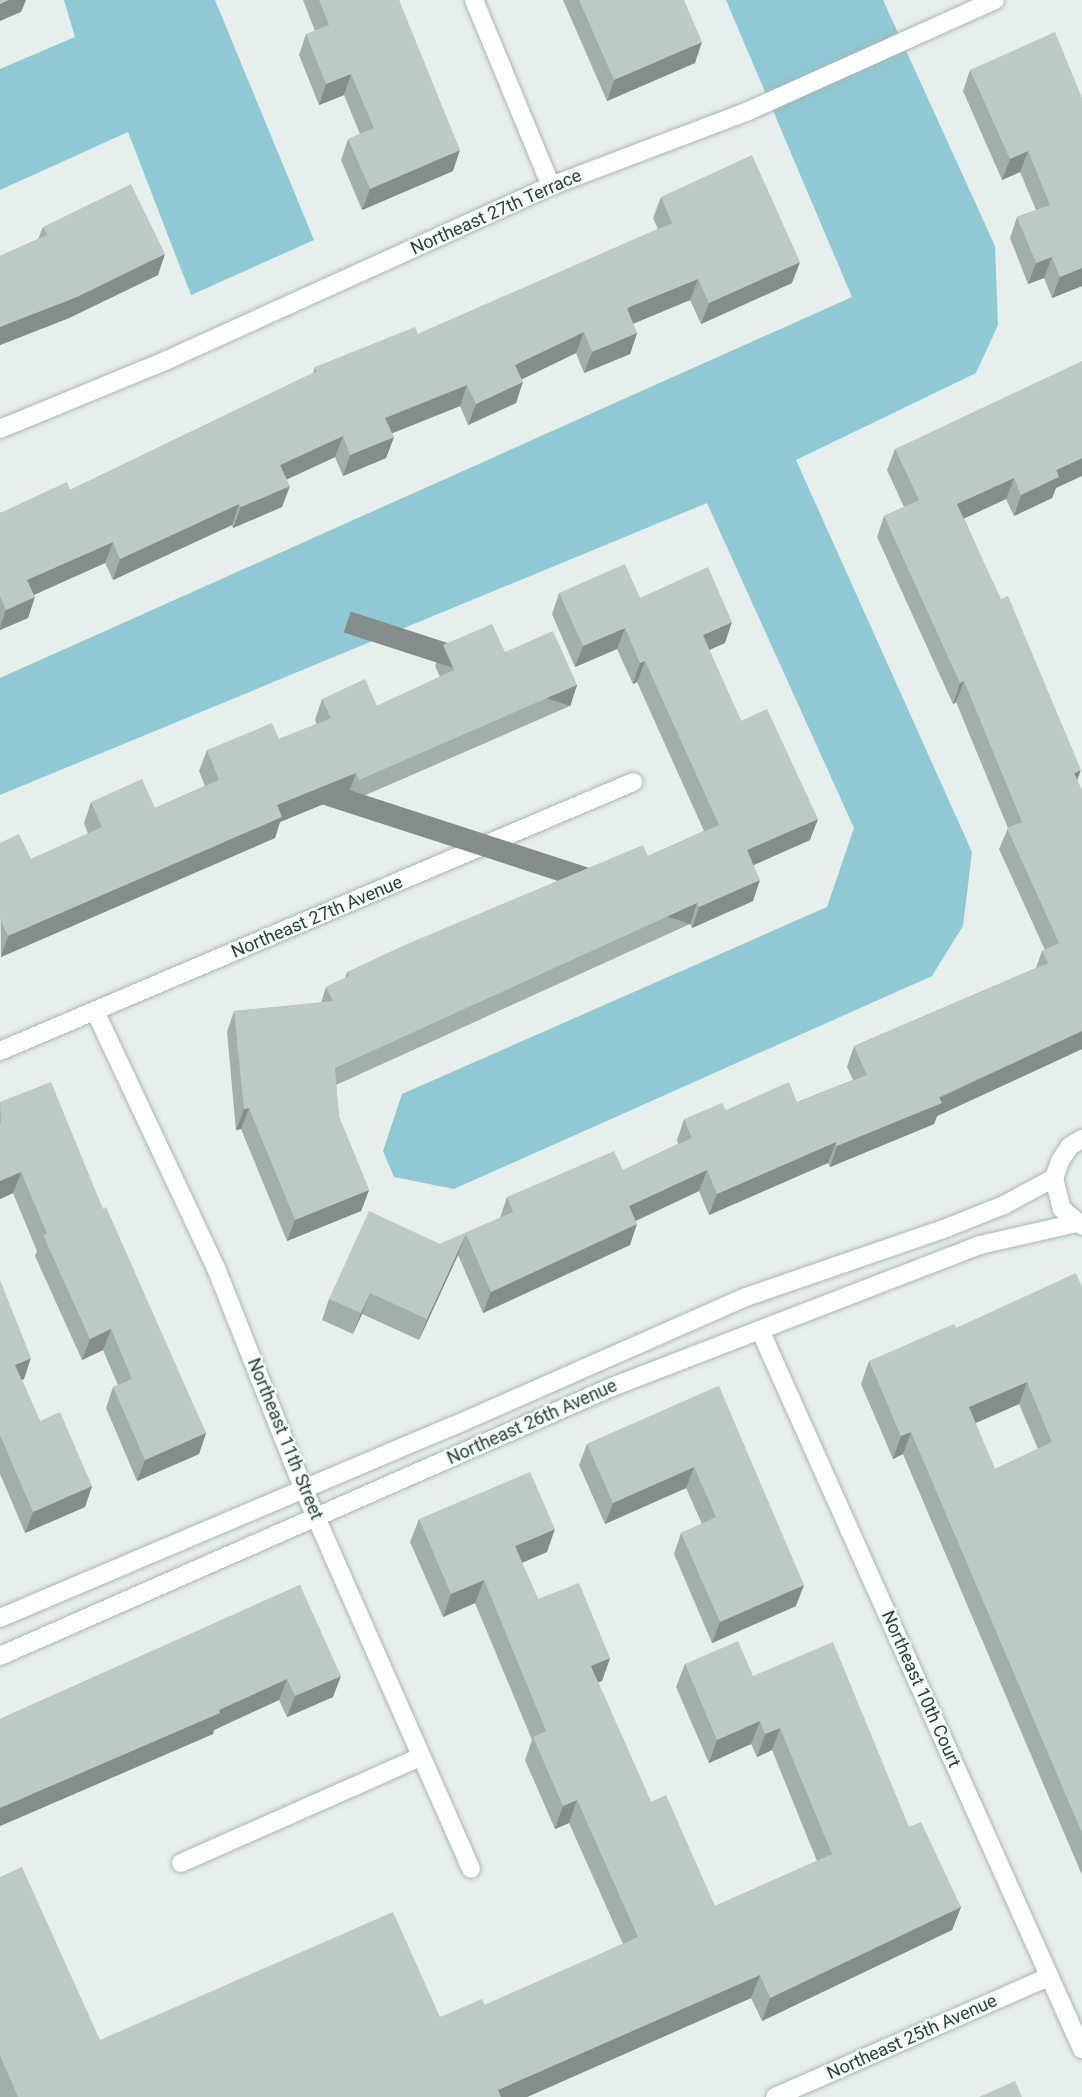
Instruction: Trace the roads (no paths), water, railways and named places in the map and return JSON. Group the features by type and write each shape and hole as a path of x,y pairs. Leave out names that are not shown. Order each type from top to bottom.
{"street":[{"path":"474,0 551,186"},
{"name":"Northeast 27th Terrace","path":"0,429 167,360 551,186 746,112 995,0"},
{"name":"Northeast 27th Avenue","path":"0,1051 633,782"},
{"name":"Northeast 11th Street","path":"95,1011 216,1268 315,1516 418,1758 471,1869"},
{"path":"1080,1225 1062,1209 1054,1178 1070,1146 1082,1139"},
{"name":"Northeast 26th Avenue","path":"0,1618 304,1490 746,1297 946,1228 1004,1205 1054,1178"},
{"name":"Northeast 26th Avenue","path":"0,1656 612,1387 980,1245 1080,1225"},
{"name":"Northeast 10th Court","path":"760,1330 1082,2049"},
{"path":"181,1863 418,1758"},
{"name":"Northeast 25th Avenue","path":"775,2097 1050,1976"}],"water":[{"path":"64,0 215,0 314,240 191,295 128,132 0,190 0,69 75,37"},
{"path":"726,0 883,0 995,246 998,325 976,373 796,460 972,852 963,926 932,976 454,1189 394,1177 383,1151 402,1094 827,907 854,828 707,503 0,795 0,678 852,297"}]}
